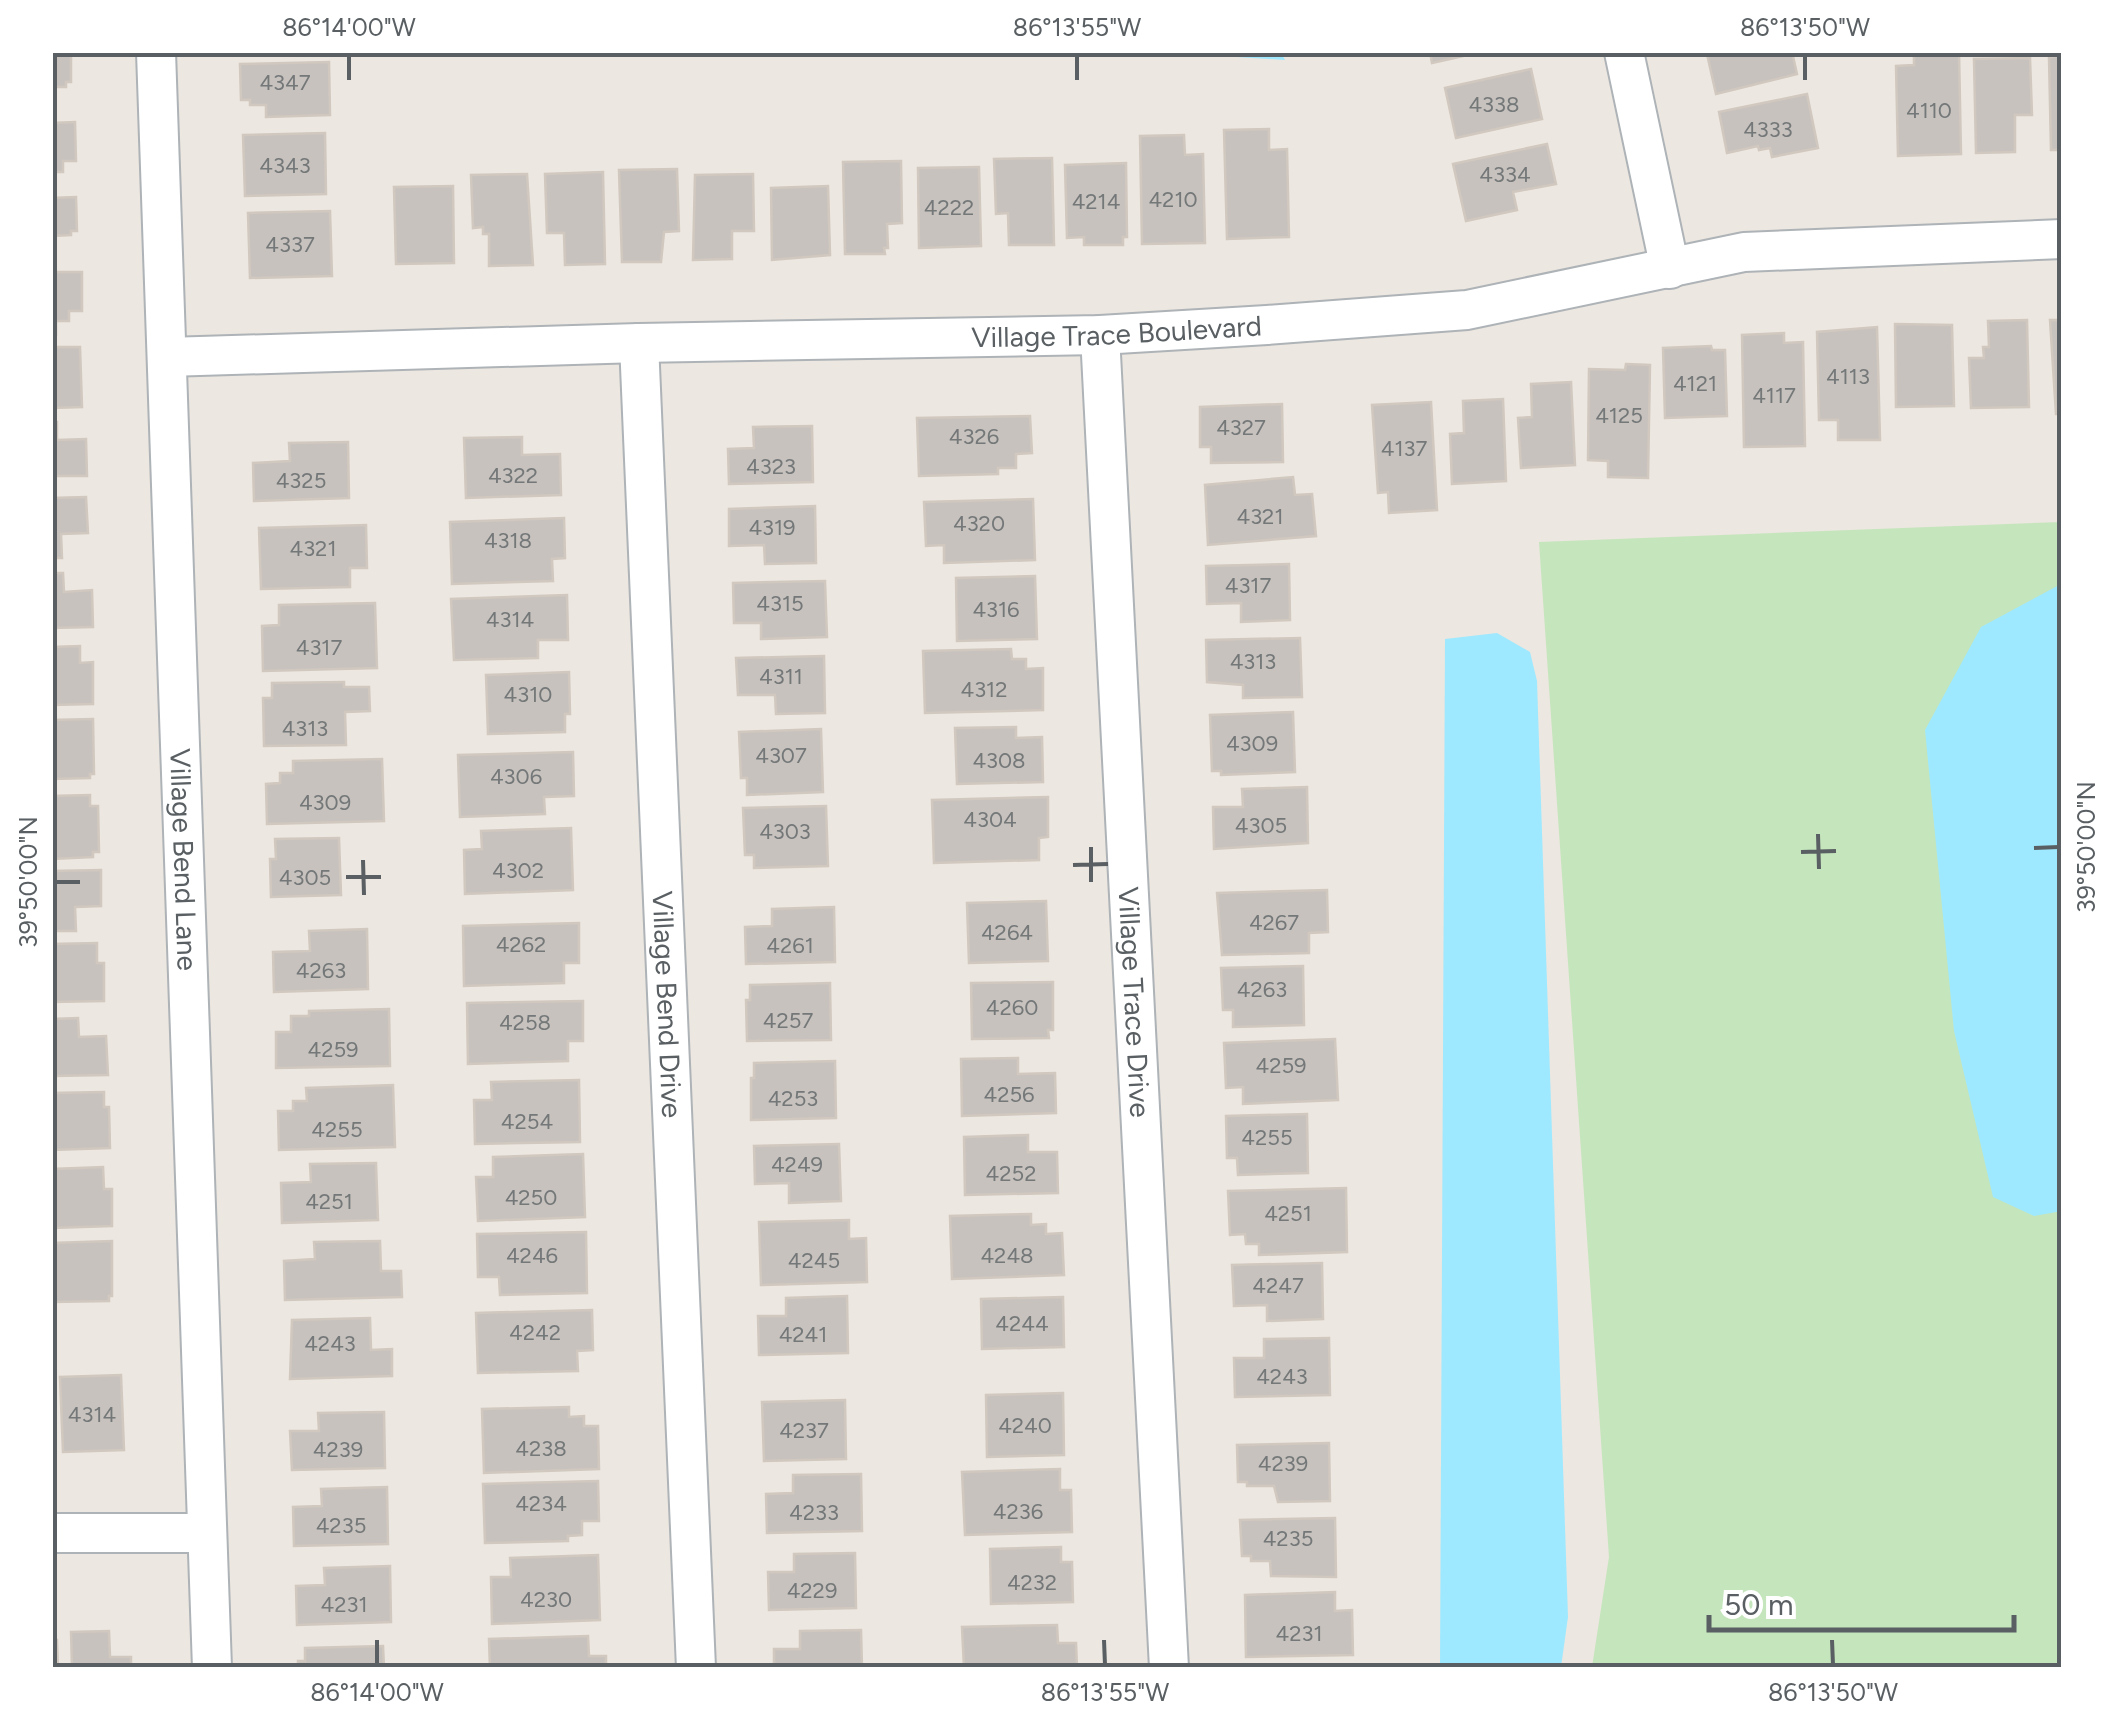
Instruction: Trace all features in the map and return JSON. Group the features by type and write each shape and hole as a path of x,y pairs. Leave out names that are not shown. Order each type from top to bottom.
{"street":[{"name":"Village Bend Lane","path":"156,52 212,1668"},
{"path":"1624,52 1670,269"},
{"name":"Village Trace Boulevard","path":"167,356 1100,335 1467,310 1744,252 2062,239"},
{"name":"Village Trace Drive","path":"1100,335 1168,1668"},
{"name":"Village Bend Drive","path":"639,343 696,1668"},
{"path":"52,1534 207,1533"}],"green space":[{"path":"2061,522 2061,1667 1592,1667 1609,1557 1539,542"}],"water":[{"path":"1176,53 1281,53 1285,60"},
{"path":"2061,584 2062,1211 2034,1216 1993,1197 1954,1031 1925,730 1981,627"},
{"path":"1497,633 1530,652 1537,681 1568,1617 1561,1667 1440,1667 1445,639"}],"building":[{"path":"52,52 71,52 71,82 66,82 66,87 52,87"},
{"path":"1430,52 1481,52 1432,63"},
{"path":"1792,52 1797,74 1716,94 1707,54"},
{"path":"1914,52 1959,52 1961,154 1898,156 1896,66 1914,65"},
{"path":"2062,56 2062,150 2051,150 2049,57"},
{"path":"2030,58 2032,115 2015,115 2015,152 1976,153 1974,59"},
{"path":"329,62 330,115 266,117 266,105 250,105 250,100 241,100 240,64"},
{"path":"1531,69 1542,119 1456,138 1445,88"},
{"path":"1807,94 1818,148 1772,157 1770,148 1759,150 1758,146 1727,153 1719,112"},
{"path":"75,122 76,161 63,161 63,172 52,172 52,123"},
{"path":"1269,129 1269,150 1287,149 1289,237 1227,239 1224,130"},
{"path":"325,133 326,194 245,196 243,135"},
{"path":"1184,135 1185,155 1203,154 1205,243 1142,244 1140,136"},
{"path":"1547,144 1556,184 1513,192 1517,210 1466,221 1453,164"},
{"path":"1052,158 1054,245 1009,245 1008,213 996,214 994,159"},
{"path":"901,161 902,223 887,224 885,254 845,254 843,162"},
{"path":"1126,163 1127,237 1123,237 1123,245 1084,245 1084,237 1067,238 1065,165"},
{"path":"979,167 981,246 919,248 918,168"},
{"path":"677,169 679,231 664,232 661,262 622,262 619,170"},
{"path":"603,172 605,264 565,265 564,233 547,233 545,174"},
{"path":"527,174 533,265 489,266 489,234 483,234 483,227 473,228 471,175"},
{"path":"753,174 754,231 732,231 732,259 693,260 695,175"},
{"path":"453,186 454,263 396,264 394,187"},
{"path":"828,186 830,255 772,260 771,188"},
{"path":"76,197 77,231 52,236 52,198"},
{"path":"330,211 332,276 250,278 248,213"},
{"path":"52,272 82,272 82,311 69,311 69,321 56,321 56,335 52,336"},
{"path":"2027,320 2029,407 1971,408 1969,358 1984,358 1983,347 1989,347 1988,321"},
{"path":"2050,320 2062,320 2062,414 2056,414"},
{"path":"1895,324 1952,325 1954,406 1896,407"},
{"path":"1877,327 1880,440 1838,440 1838,420 1819,420 1817,332"},
{"path":"1784,333 1784,343 1803,342 1805,446 1744,447 1742,335"},
{"path":"1711,346 1712,350 1725,350 1727,416 1665,418 1663,348"},
{"path":"52,347 80,347 82,407 52,408"},
{"path":"1626,364 1650,365 1648,478 1608,477 1608,461 1588,460 1589,369 1625,370"},
{"path":"1571,382 1575,465 1521,468 1518,418 1532,417 1531,384"},
{"path":"1503,399 1506,481 1452,484 1450,434 1464,433 1463,401"},
{"path":"1431,402 1437,510 1389,513 1388,492 1378,493 1372,405"},
{"path":"1282,404 1283,462 1211,463 1211,447 1200,447 1200,407"},
{"path":"1030,416 1032,453 1016,454 1016,468 998,468 998,474 919,476 917,418"},
{"path":"52,422 57,422 57,440 86,439 87,476 52,476"},
{"path":"812,426 813,482 729,484 728,449 754,448 753,427"},
{"path":"522,437 522,455 560,454 561,495 466,498 464,438"},
{"path":"348,442 349,498 254,501 253,463 290,461 289,443"},
{"path":"1293,477 1295,495 1312,494 1316,536 1208,545 1205,485"},
{"path":"86,497 88,533 61,534 62,558 52,558 52,498"},
{"path":"1033,499 1035,560 944,563 944,545 926,546 924,502"},
{"path":"815,506 816,563 765,564 764,545 729,546 729,509"},
{"path":"564,518 565,558 552,559 553,581 452,584 450,522"},
{"path":"366,525 367,568 350,568 350,587 261,589 259,528"},
{"path":"1289,564 1290,620 1241,622 1241,603 1207,604 1206,566"},
{"path":"52,573 63,573 64,592 92,590 93,627 52,628"},
{"path":"1035,576 1037,639 957,641 956,578"},
{"path":"825,581 827,637 761,639 761,623 734,623 733,583"},
{"path":"567,595 568,640 538,640 538,658 454,660 451,599"},
{"path":"375,603 377,668 263,671 262,626 279,625 279,605"},
{"path":"1300,638 1302,697 1243,698 1243,685 1207,682 1206,640"},
{"path":"80,646 80,663 93,662 93,704 52,705 52,647"},
{"path":"1011,649 1012,659 1026,659 1026,669 1043,668 1043,710 925,713 923,651"},
{"path":"824,656 825,713 776,714 775,695 738,695 736,658"},
{"path":"569,672 570,714 565,714 565,732 488,734 486,675"},
{"path":"344,682 344,687 369,687 370,711 345,712 346,745 264,746 263,698 272,698 272,683"},
{"path":"1293,712 1295,772 1221,775 1221,771 1212,771 1210,715"},
{"path":"93,719 94,774 90,778 52,779 52,720"},
{"path":"1016,727 1016,738 1042,737 1043,782 957,784 955,728"},
{"path":"821,729 823,792 747,795 747,778 741,778 739,732"},
{"path":"573,752 574,796 544,797 545,814 460,817 458,755"},
{"path":"382,759 384,821 267,824 266,784 280,783 280,773 293,773 293,761"},
{"path":"1307,787 1308,843 1214,849 1213,807 1243,807 1242,789"},
{"path":"90,795 90,806 98,806 99,852 93,852 93,857 52,859 52,796"},
{"path":"1048,797 1048,837 1039,838 1039,860 934,863 932,800"},
{"path":"826,806 828,866 754,868 754,855 745,855 743,808"},
{"path":"571,828 573,890 465,894 464,850 482,849 481,831"},
{"path":"339,838 341,895 271,897 270,859 276,859 275,839"},
{"path":"101,870 101,906 75,907 76,931 52,931 52,871"},
{"path":"1327,890 1328,932 1309,933 1309,953 1222,955 1217,893"},
{"path":"1046,901 1048,961 969,963 967,903"},
{"path":"834,907 835,962 746,964 745,927 772,926 772,909"},
{"path":"579,923 579,963 564,963 564,983 464,986 463,926"},
{"path":"367,929 368,989 274,992 273,952 310,951 309,931"},
{"path":"97,943 97,963 104,963 104,1001 52,1002 52,944"},
{"path":"1303,966 1304,1025 1233,1027 1233,1010 1223,1010 1221,968"},
{"path":"1053,982 1053,1030 1048,1030 1049,1038 972,1039 971,983"},
{"path":"830,983 831,1040 747,1041 746,1000 750,1000 750,985"},
{"path":"583,1001 583,1041 568,1041 568,1061 468,1064 467,1003"},
{"path":"389,1009 390,1066 276,1068 276,1032 291,1032 291,1016 309,1016 309,1011"},
{"path":"78,1018 79,1037 106,1036 108,1075 52,1076 52,1019"},
{"path":"1335,1039 1338,1100 1243,1104 1243,1087 1226,1088 1224,1043"},
{"path":"1018,1058 1018,1074 1055,1073 1056,1113 962,1116 961,1059"},
{"path":"835,1061 836,1118 751,1120 754,1063"},
{"path":"579,1080 580,1142 475,1144 474,1100 492,1100 491,1082"},
{"path":"393,1085 395,1147 279,1150 278,1111 293,1111 293,1101 307,1101 306,1088"},
{"path":"104,1092 104,1107 109,1107 110,1148 52,1150 52,1093"},
{"path":"1307,1114 1308,1173 1238,1175 1237,1158 1227,1158 1226,1116"},
{"path":"1028,1135 1028,1152 1057,1152 1058,1193 965,1195 964,1137"},
{"path":"839,1144 841,1201 789,1203 789,1183 755,1184 754,1146"},
{"path":"583,1154 585,1217 478,1221 476,1177 493,1177 493,1157"},
{"path":"376,1163 378,1220 282,1223 281,1183 311,1182 310,1164"},
{"path":"103,1167 104,1189 112,1189 112,1226 52,1228 52,1169"},
{"path":"1346,1188 1347,1252 1259,1255 1259,1244 1246,1244 1245,1234 1230,1235 1228,1191"},
{"path":"1031,1214 1031,1225 1046,1224 1046,1234 1062,1233 1064,1275 952,1279 950,1216"},
{"path":"849,1220 849,1239 866,1238 867,1282 761,1285 759,1222"},
{"path":"586,1232 587,1293 500,1295 499,1277 478,1277 477,1234"},
{"path":"112,1241 109,1301 52,1302 52,1243"},
{"path":"380,1241 381,1271 401,1271 402,1297 285,1300 284,1261 315,1259 314,1242"},
{"path":"1322,1263 1323,1319 1267,1321 1267,1305 1234,1306 1232,1265"},
{"path":"847,1296 848,1353 759,1355 758,1316 786,1316 786,1298"},
{"path":"1063,1297 1064,1347 982,1349 981,1299"},
{"path":"592,1310 593,1350 577,1351 578,1371 478,1373 476,1313"},
{"path":"370,1318 371,1350 392,1349 392,1376 290,1379 292,1320"},
{"path":"1329,1338 1330,1395 1235,1397 1234,1358 1264,1358 1264,1339"},
{"path":"121,1375 124,1450 63,1452 60,1377"},
{"path":"1063,1393 1064,1455 987,1457 986,1395"},
{"path":"845,1400 846,1459 764,1461 762,1402"},
{"path":"569,1407 569,1417 584,1416 584,1426 598,1426 599,1469 484,1473 482,1409"},
{"path":"384,1412 385,1468 292,1470 290,1431 319,1431 318,1413"},
{"path":"1329,1443 1330,1501 1278,1502 1274,1486 1238,1482 1237,1445"},
{"path":"1060,1469 1060,1490 1071,1490 1072,1532 965,1535 962,1472"},
{"path":"861,1474 862,1531 767,1533 766,1494 793,1493 793,1475"},
{"path":"598,1481 599,1521 582,1521 582,1535 568,1536 568,1541 485,1543 483,1484"},
{"path":"387,1487 388,1544 294,1546 293,1507 322,1506 321,1489"},
{"path":"1335,1518 1336,1577 1271,1576 1270,1561 1251,1561 1251,1556 1242,1556 1240,1520"},
{"path":"1061,1547 1061,1562 1072,1562 1073,1602 991,1604 990,1549"},
{"path":"855,1553 856,1608 769,1610 768,1572 794,1572 794,1554"},
{"path":"598,1555 600,1620 492,1624 491,1577 511,1577 510,1558"},
{"path":"390,1566 391,1622 297,1625 296,1586 325,1585 324,1568"},
{"path":"1335,1592 1335,1611 1352,1610 1353,1655 1246,1657 1245,1595"},
{"path":"1057,1625 1058,1643 1076,1643 1077,1668 964,1668 962,1627"},
{"path":"861,1630 862,1668 774,1668 774,1649 800,1649 800,1631"},
{"path":"109,1631 110,1657 131,1657 131,1668 72,1668 71,1632"},
{"path":"588,1636 589,1656 606,1656 606,1668 490,1668 489,1639"},
{"path":"52,1640 57,1640 58,1668 52,1668"},
{"path":"383,1646 384,1668 298,1668 298,1661 305,1661 305,1648"}]}
